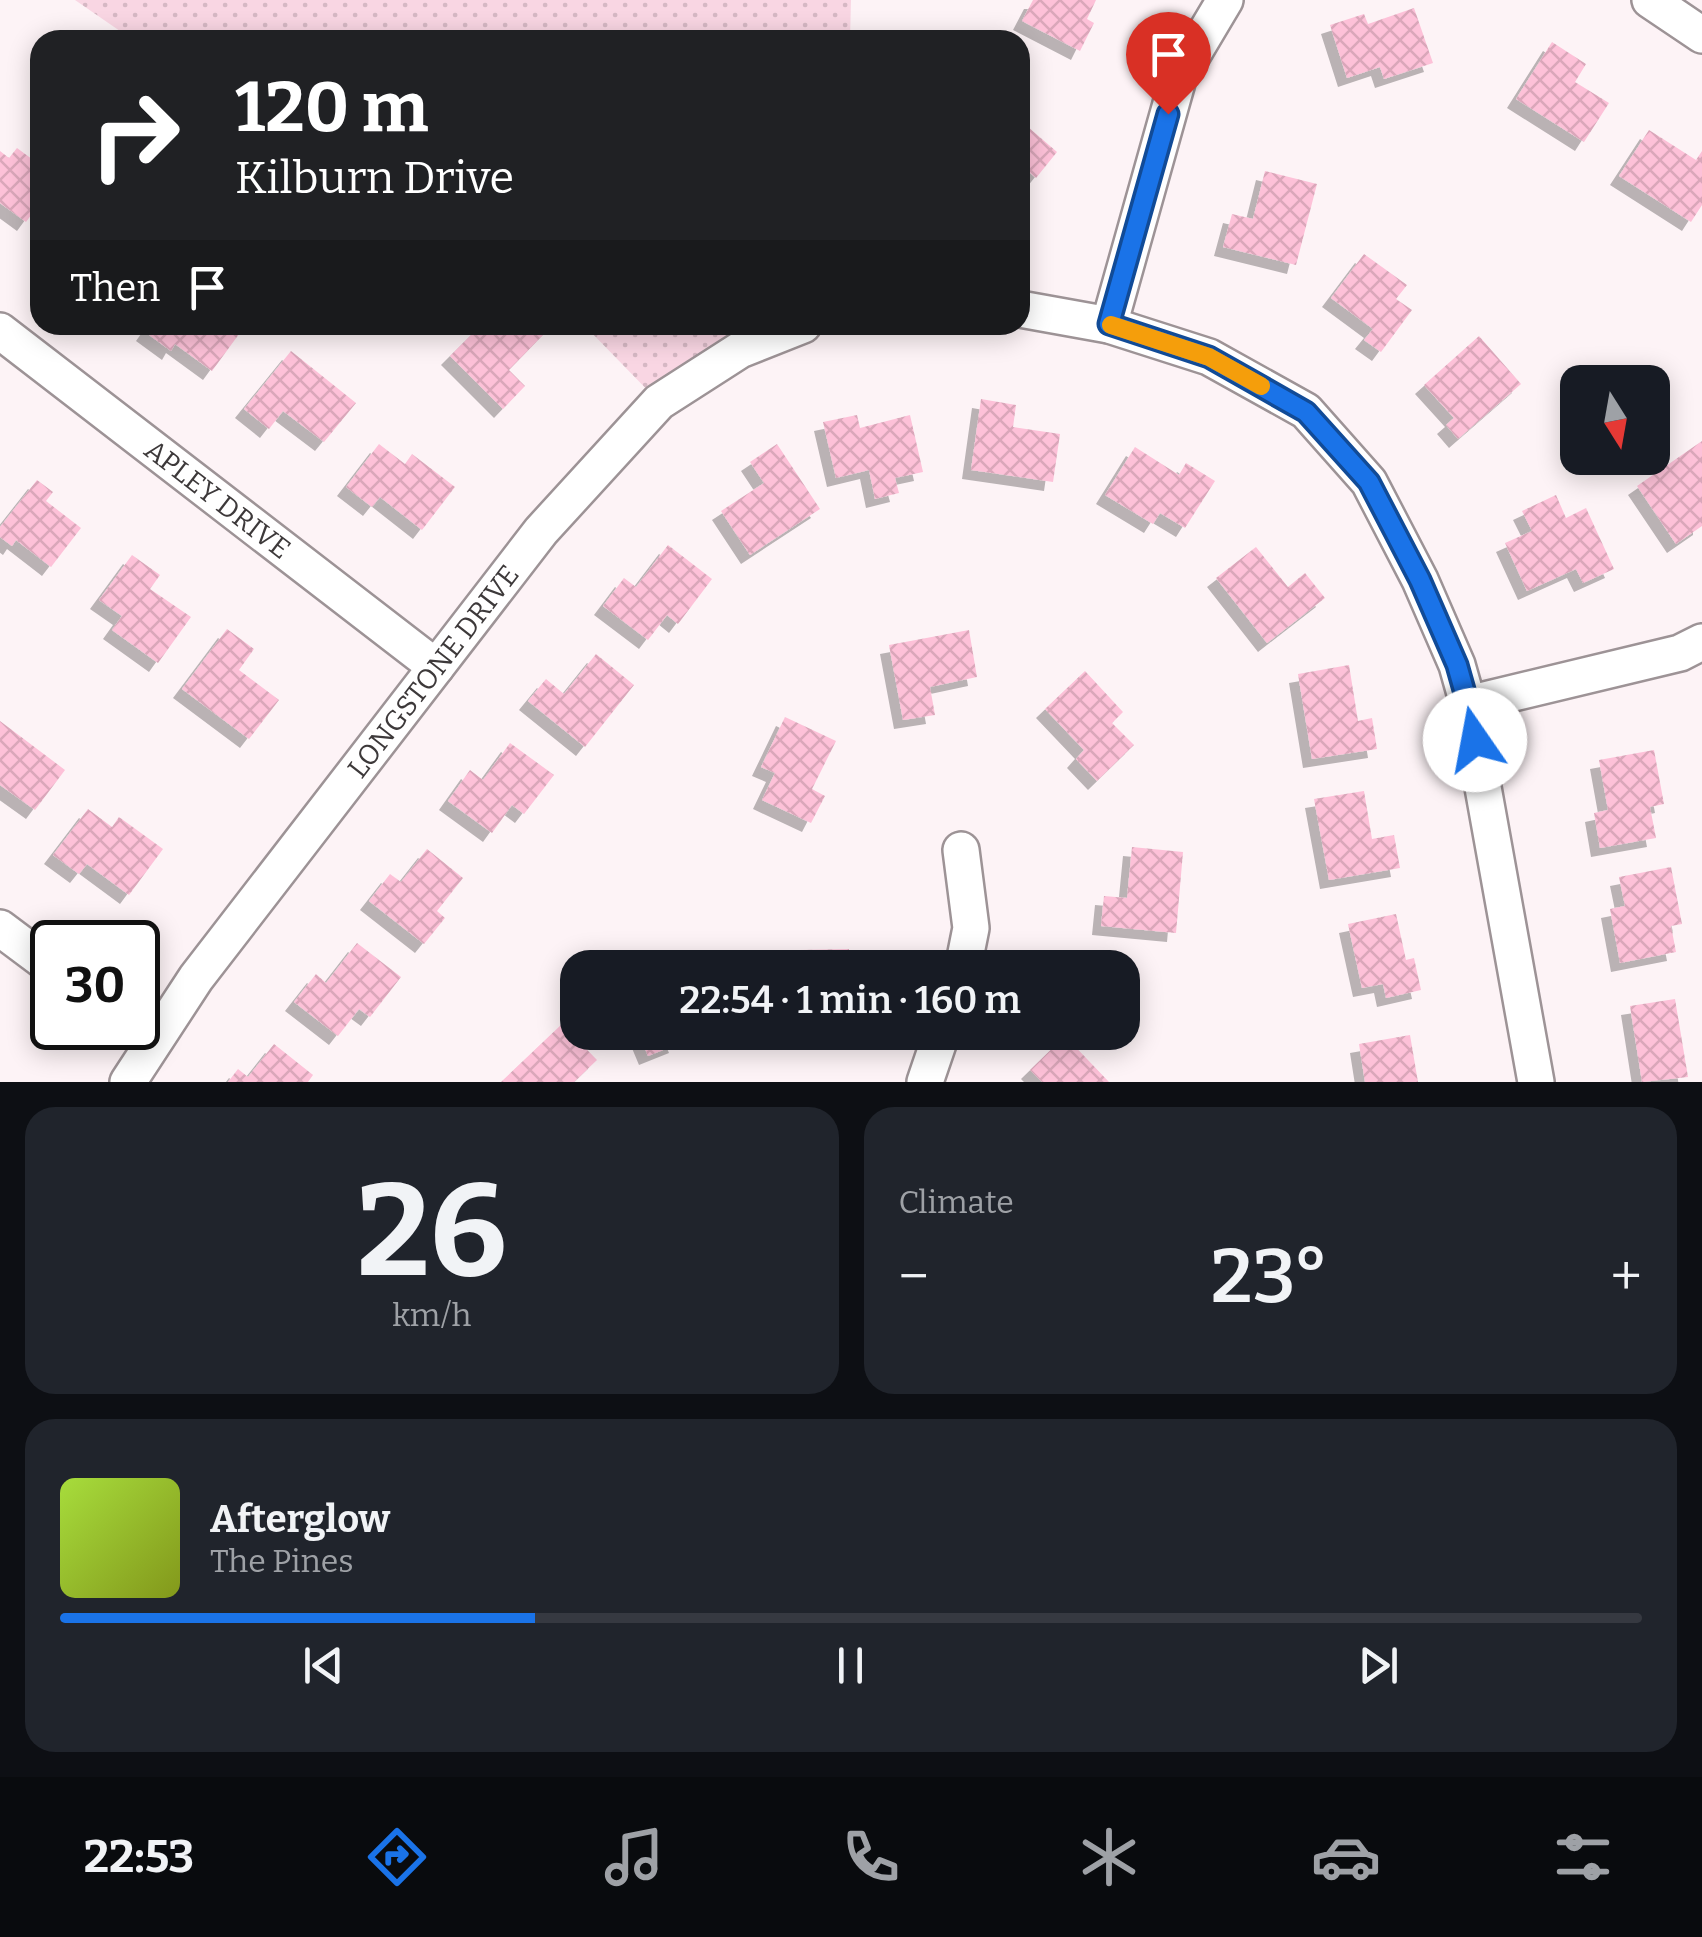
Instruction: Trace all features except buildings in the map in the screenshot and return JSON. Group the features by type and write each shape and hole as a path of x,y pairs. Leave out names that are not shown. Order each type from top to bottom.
{"street":[{"path":"1109,324 1178,78 1224,0"},
{"path":"1650,0 1702,35"},
{"path":"1030,311 1109,324 1209,357 1306,412 1369,482 1420,580 1457,665 1468,704 1536,1082"},
{"name":"APLEY DRIVE","path":"0,331 436,667"},
{"name":"LONGSTONE DRIVE","path":"160,1017 196,978 541,531 659,402 740,350 777,335"},
{"path":"1468,704 1680,653 1702,642"},
{"path":"961,850 971,928 967,950"},
{"path":"0,928 30,950"},
{"name":"LONGSTONE DRIVE","path":"128,1082 139,1050"},
{"path":"926,1082 936,1050"}],"shaded area":[{"path":"75,0 851,0 850,30 118,30"},
{"path":"594,335 784,335 659,402"}],"slow traffic":[{"path":"1111,325 1209,357 1261,386"}],"route":[{"path":"1168,114 1109,324 1209,357 1306,412 1369,482 1420,580 1457,665 1475,740"}]}
